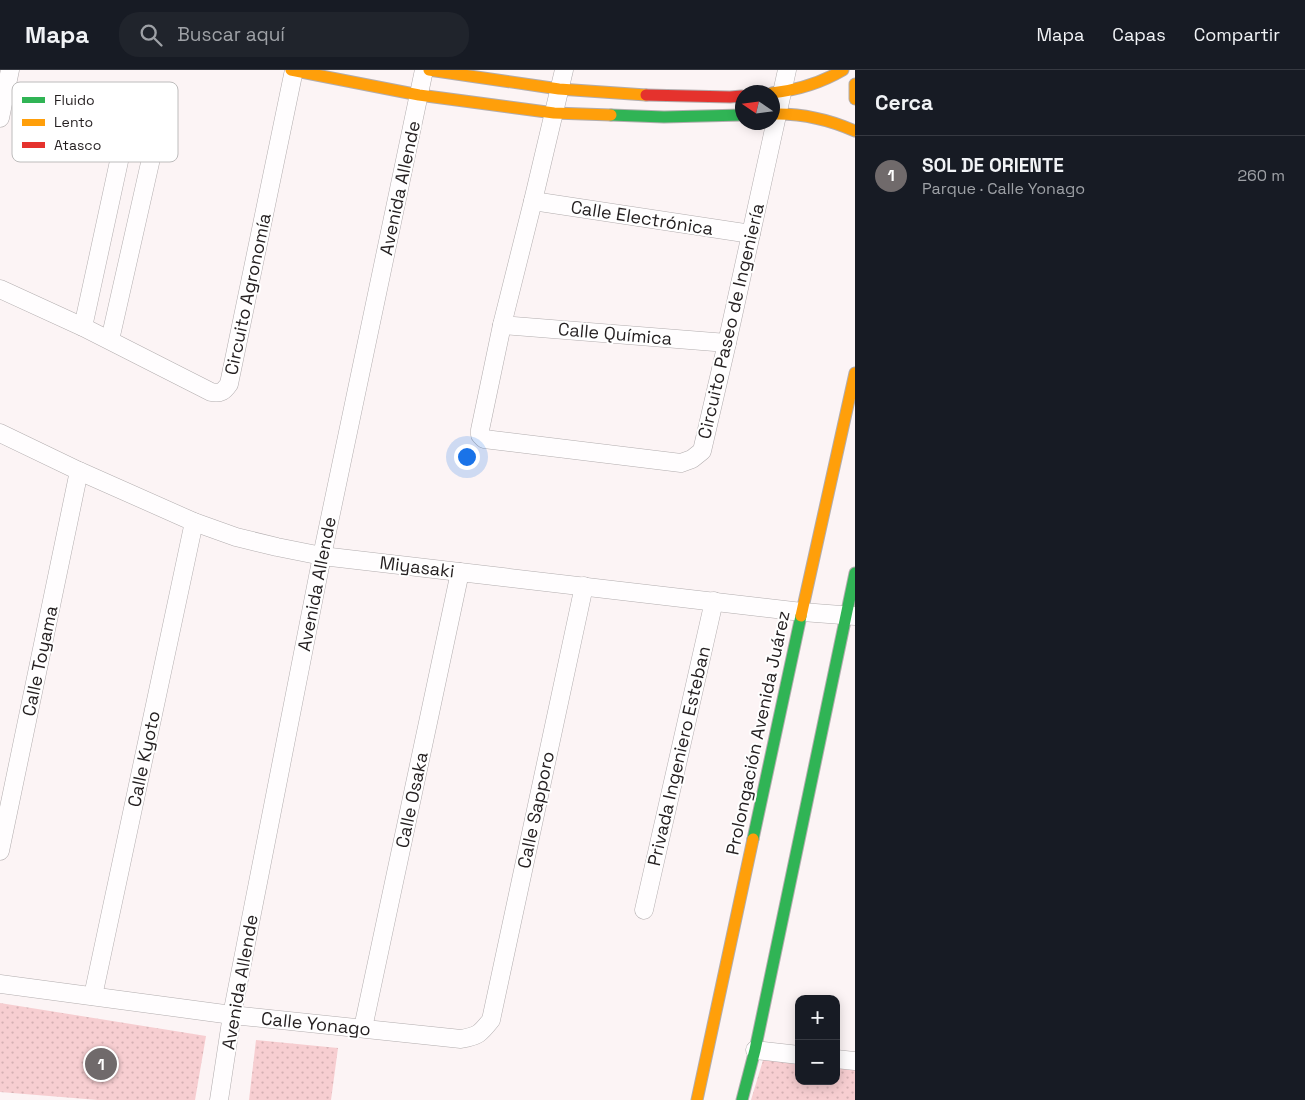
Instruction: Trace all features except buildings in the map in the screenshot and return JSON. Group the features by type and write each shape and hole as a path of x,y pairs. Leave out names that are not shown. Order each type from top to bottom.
{"street":[{"path":"0,118 10,70"},
{"path":"293,70 419,94 554,113 664,117 735,115"},
{"name":"Circuito Agronomía","path":"0,289 84,327 211,392 223,392 229,384 293,70"},
{"name":"Avenida Allende","path":"219,1100 232,1015 322,556 424,70"},
{"path":"429,70 559,89 667,96 735,97"},
{"name":"Circuito Paseo de Ingeniería","path":"564,70 502,325 480,430 480,435 484,439 681,463 692,459 702,451 751,234 772,130"},
{"name":"Circuito Paseo de Ingeniería","path":"780,86 787,70"},
{"path":"780,92 816,84 829,79 843,70"},
{"path":"855,84 855,100"},
{"path":"780,114 809,116 830,121 855,131"},
{"path":"84,327 119,162"},
{"path":"110,340 150,162"},
{"name":"Calle Electrónica","path":"533,202 751,234"},
{"name":"Calle Química","path":"502,325 727,343"},
{"name":"Prolongación Avenida Juárez","path":"697,1100 855,373"},
{"name":"Miyasaki","path":"0,433 79,471 194,522 277,547 322,556 802,612 851,615"},
{"name":"Calle Toyama","path":"0,851 79,471"},
{"name":"Calle Kyoto","path":"93,996 194,522"},
{"name":"Calle Osaka","path":"363,1028 460,572"},
{"path":"742,1100 755,1050 851,615 855,573"},
{"name":"Calle Sapporo","path":"482,1032 491,1020 584,586"},
{"name":"Privada Ingeniero Esteban","path":"644,910 714,601"},
{"name":"Calle Yonago","path":"0,984 232,1015 461,1039 482,1032"},
{"path":"755,1050 795,1055"},
{"path":"840,1060 855,1062"}],"shaded area":[{"path":"0,1003 206,1036 195,1100 98,1100 0,1092"},
{"path":"256,1040 338,1048 331,1100 249,1100"},
{"path":"764,1057 795,1061 795,1085 840,1085 840,1066 855,1068 855,1100 751,1100"}],"traffic: fast":[{"path":"611,115 664,117 735,115"},
{"path":"742,1100 755,1050 855,573"},
{"path":"753,839 801,616"}],"traffic: slow":[{"path":"291,70 419,95 554,113 611,115"},
{"path":"429,70 559,89 646,95"},
{"path":"780,92 809,85 843,70"},
{"path":"855,84 855,99"},
{"path":"780,114 814,118 835,123 855,131"},
{"path":"801,616 855,373"},
{"path":"697,1100 753,839"}],"traffic: jam":[{"path":"646,95 735,97"}],"place":[{"name":"SOL DE ORIENTE","path":"101,1064"}]}
